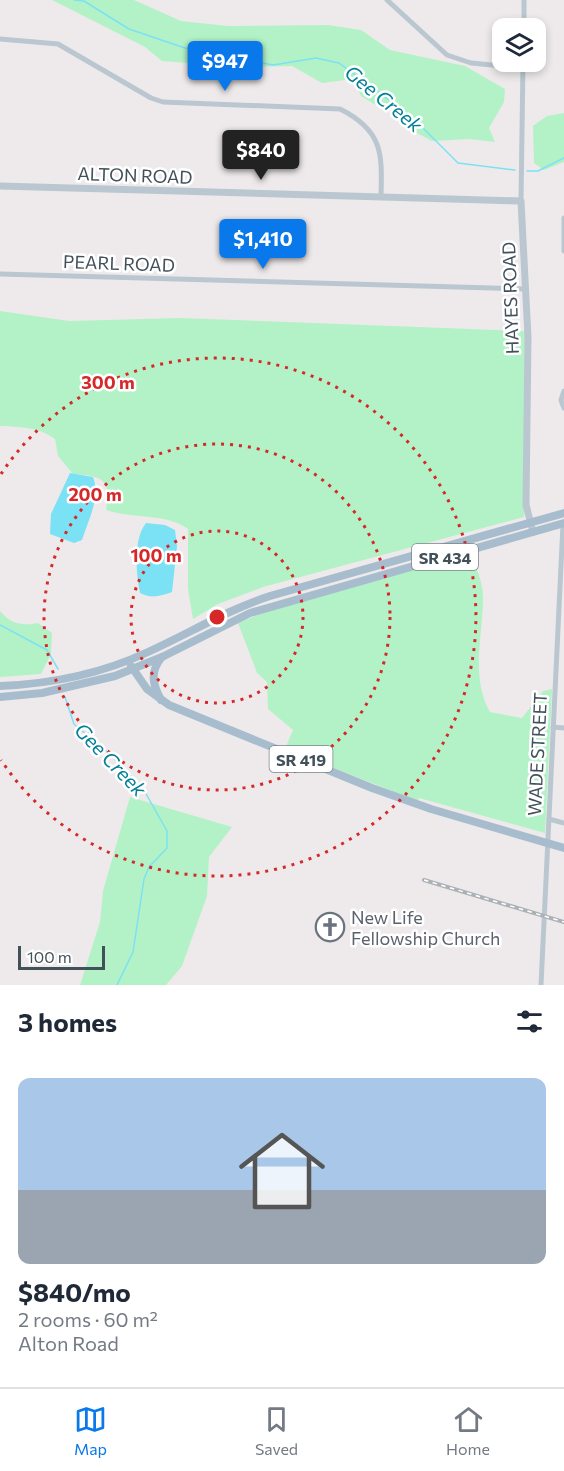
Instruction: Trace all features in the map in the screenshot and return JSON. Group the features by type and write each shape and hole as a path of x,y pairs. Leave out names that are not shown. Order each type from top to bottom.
{"main road":[{"name":"SR 434","path":"128,661 249,603 564,513"},
{"name":"SR 434","path":"133,669 241,617 324,591 563,524"},
{"path":"324,591 338,576"},
{"path":"161,701 153,680 154,668 162,657"},
{"path":"0,686 69,677 128,661"},
{"name":"SR 419","path":"128,661 147,690 161,701 372,788 431,809 564,848"},
{"path":"0,696 77,686 133,669"}],"street":[{"path":"387,0 447,55 471,63 492,64"},
{"path":"524,0 524,18"},
{"path":"0,39 58,44 151,98 163,102 340,109 358,121 377,141 381,161 381,197"},
{"name":"HAYES ROAD","path":"523,72 521,201 528,337 526,505 533,532"},
{"name":"ALTON ROAD","path":"0,186 521,201"},
{"path":"564,218 564,251"},
{"name":"PEARL ROAD","path":"0,274 525,289"},
{"path":"564,391 561,400 564,408"},
{"name":"WADE STREET","path":"541,985 563,524"},
{"path":"553,727 564,728"},
{"path":"549,819 564,823"}],"green space":[{"path":"52,0 134,0 181,21 228,26 328,25 361,30 390,50 465,66 505,89 504,102 489,128 495,142 469,139 432,141 413,131 401,112 374,104 361,96 353,79 322,83 292,66 238,67 162,61 145,47"},
{"path":"564,113 564,162 544,170 534,163 533,126 547,116"},
{"path":"0,311 69,321 180,318 525,331 524,517 263,587 218,604 193,619 188,589 188,529 159,518 127,515 106,510 107,492 103,481 92,476 73,474 58,456 55,439 36,430 0,426"},
{"path":"470,553 482,589 479,672 484,699 490,712 522,718 543,691 552,689 545,833 419,798 418,801 285,749 293,730 268,709 267,682 257,673 238,623 264,612"},
{"path":"0,611 13,621 22,624 38,623 52,633 51,654 41,674 0,677"},
{"path":"130,797 232,827 209,857 207,896 182,966 166,985 80,985 100,922 103,891"}],"water":[{"path":"70,473 93,477 96,493 82,540 74,543 50,534 51,514"},
{"path":"146,523 165,525 175,530 177,546 172,592 160,596 140,593 137,576 137,547"}],"waterway":[{"name":"Gee Creek","path":"74,0 84,1 129,29 185,48 273,65 316,58 339,63 412,117 458,163 515,170"},
{"name":"Gee Creek","path":"527,171 538,171 564,158"},
{"name":"Gee Creek","path":"0,625 47,650 58,669"},
{"name":"Gee Creek","path":"65,697 74,724 111,755 145,792 167,831 167,848 149,867 144,879 133,952 117,985"}],"railway":[{"path":"424,880 564,922"}],"place":[{"name":"New Life Fellowship Church","path":"330,927"}]}
